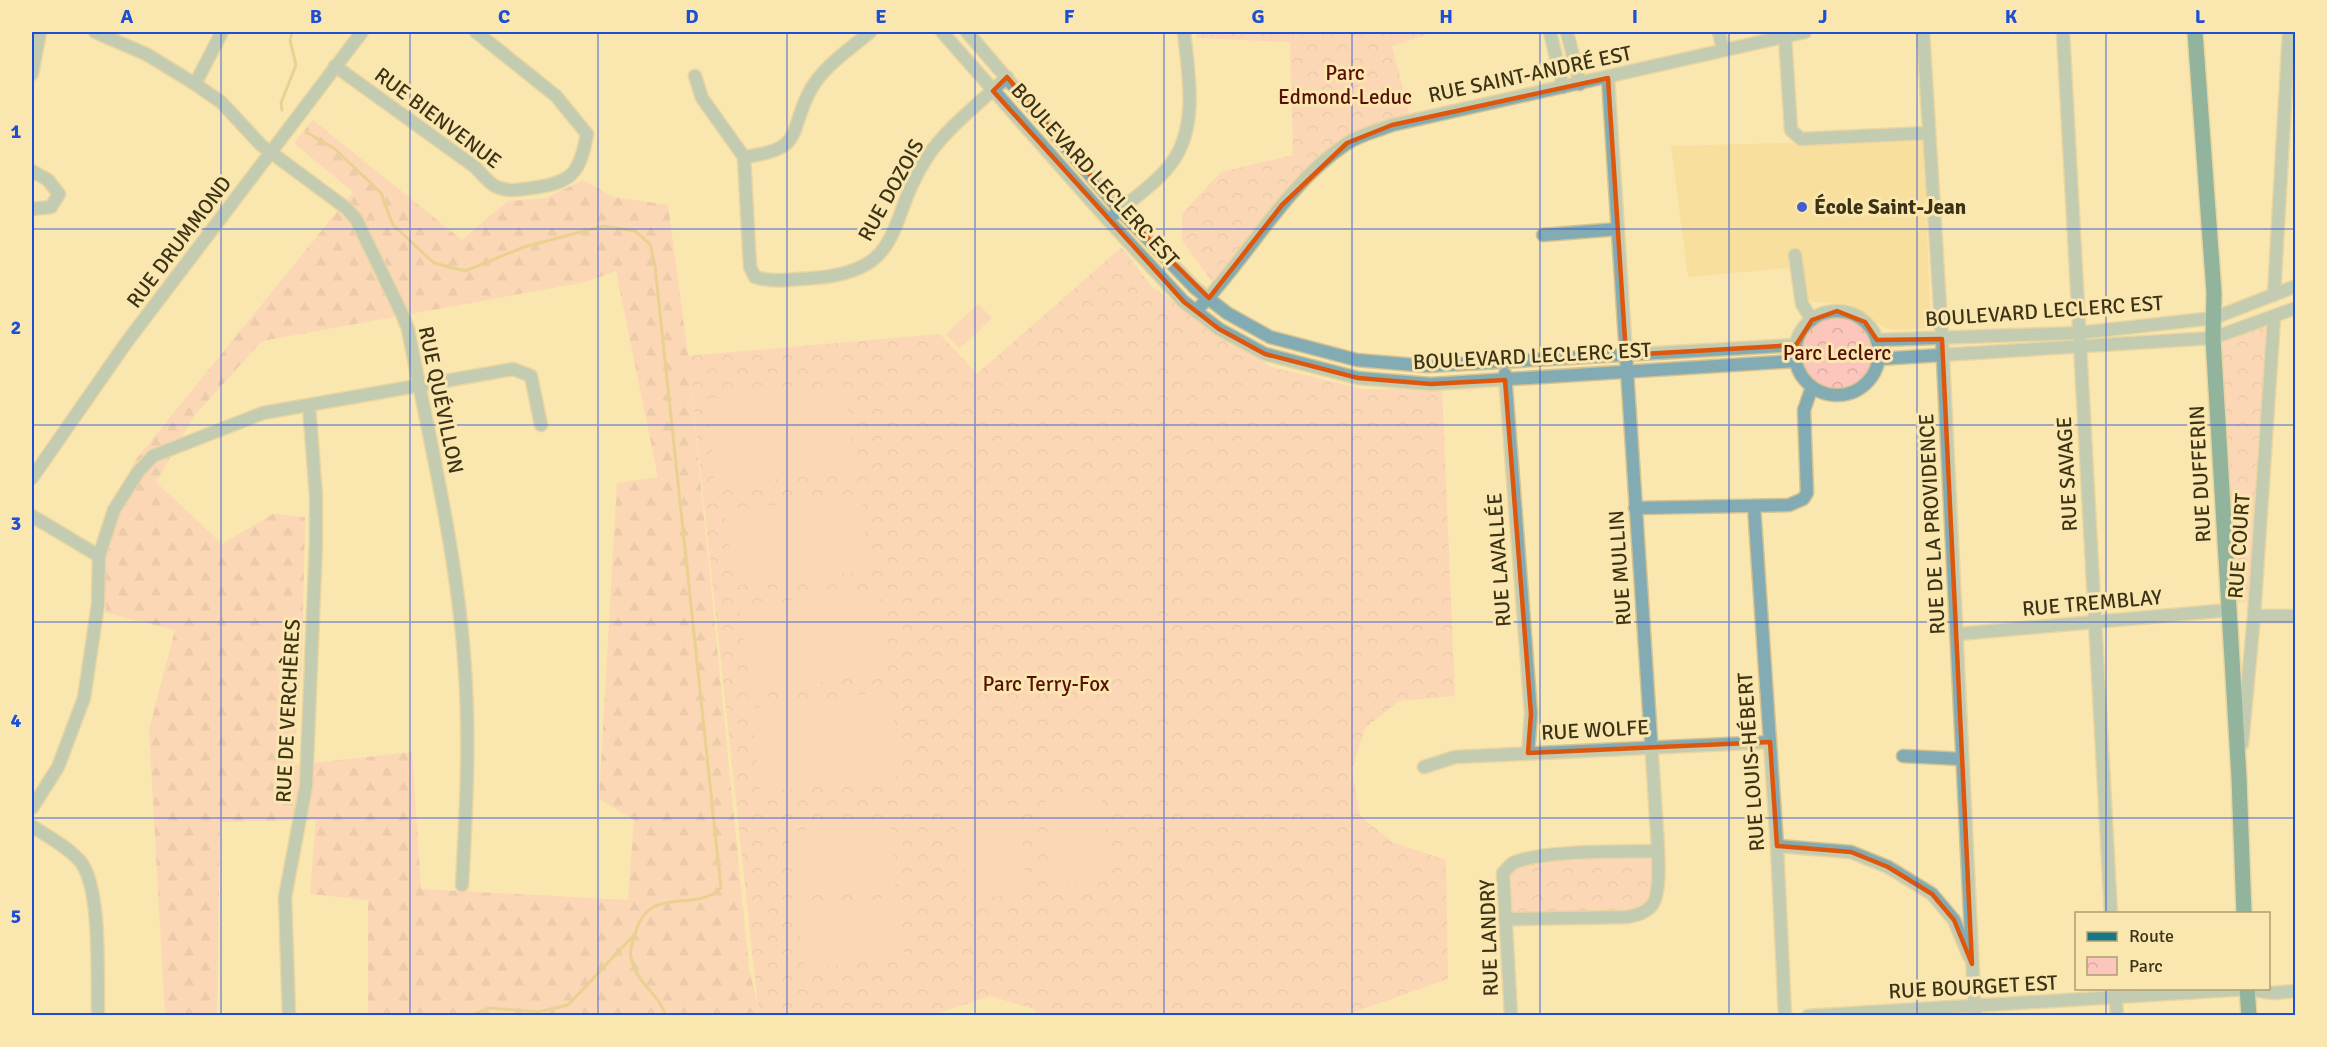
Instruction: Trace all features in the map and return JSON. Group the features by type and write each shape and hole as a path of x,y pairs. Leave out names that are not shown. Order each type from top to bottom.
{"main road":[{"name":"RUE DUFFERIN","path":"2195,32 2214,318 2213,338 2239,778 2244,912"},
{"path":"2247,990 2249,1016"}],"street":[{"path":"32,74 40,32"},
{"name":"RUE QUÉVILLON","path":"95,32 146,54 221,102 271,153 346,208 356,219 408,329 456,580 465,671 468,754 462,885"},
{"path":"195,84 217,46 222,32"},
{"name":"RUE DRUMMOND","path":"32,478 126,344 362,32"},
{"name":"RUE BIENVENUE","path":"335,66 475,167 495,185 514,191 552,186 569,179 583,159 588,134 556,96 476,32"},
{"path":"695,76 702,98 744,157 768,154 785,145 796,132 811,90 825,71 870,32"},
{"name":"BOULEVARD LECLERC EST","path":"942,32 1108,220 1184,302 1219,329 1265,354 1358,378 1431,384 1796,362"},
{"name":"BOULEVARD LECLERC EST","path":"967,32 1120,210 1195,288 1227,314 1270,337 1357,360 1427,366 1796,345"},
{"path":"1108,220 1161,174 1175,158 1186,133 1190,99 1184,32"},
{"path":"1550,32 1563,87"},
{"path":"1567,32 1580,84"},
{"path":"1719,32 1723,50"},
{"name":"RUE SAINT-ANDRÉ EST","path":"1196,312 1228,277 1282,205 1314,169 1347,142 1392,125 1805,32"},
{"name":"RUE DE LA PROVIDENCE","path":"1923,32 1958,634 1975,1011"},
{"name":"RUE SAVAGE","path":"2063,32 2111,912"},
{"path":"2274,295 2289,32"},
{"path":"1785,36 1791,130 1801,139 1928,133"},
{"name":"RUE DOZOIS","path":"744,157 750,267 755,277 768,281 842,276 872,262 889,243 926,158 1006,77"},
{"name":"RUE MULLIN","path":"1505,919 1627,917 1642,913 1656,899 1657,851 1608,78"},
{"path":"32,171 48,180 59,194 51,207 32,209"},
{"path":"1543,235 1618,229"},
{"path":"1795,255 1802,304 1812,320"},
{"name":"BOULEVARD LECLERC EST","path":"1876,340 2079,333 2214,318 2295,286"},
{"name":"BOULEVARD LECLERC EST","path":"1878,359 2213,338 2295,308"},
{"path":"1846,312 1865,322 1876,340 1878,359 1875,370 1865,384 1848,393 1824,393 1812,387 1804,379 1796,362 1796,345 1799,334 1812,320 1826,313 1846,312"},
{"name":"RUE COURT","path":"2239,778 2254,616 2274,317"},
{"name":"RUE LAVALLÉE","path":"1504,363 1531,714 1528,753"},
{"path":"1427,366 1431,384"},
{"path":"32,808 58,767 84,698 98,604 99,556 114,510 138,472 153,456 263,413 513,369 531,376 541,425"},
{"path":"1635,508 1789,505 1803,499 1807,493 1804,410 1812,387"},
{"name":"RUE DE VERCHÈRES","path":"289,1016 285,897 306,786 316,543 316,495 309,406"},
{"name":"RUE LOUIS-HÉBERT","path":"1754,506 1777,846 1785,1016"},
{"path":"32,516 99,556"},
{"name":"RUE TREMBLAY","path":"1958,634 2229,610"},
{"path":"2254,616 2295,616"},
{"name":"RUE WOLFE","path":"1424,767 1455,757 1770,742"},
{"path":"1903,756 1962,759"},
{"path":"32,826 68,849 81,862 91,882 98,1016"},
{"path":"1777,846 1851,852 1888,867 1932,894 1954,920 1972,964"},
{"name":"RUE LANDRY","path":"1511,1016 1503,873 1512,864 1574,854 1657,851"},
{"name":"RUE BOURGET EST","path":"1808,1016 1975,1011 2115,993 2214,990"},
{"name":"RUE BOURGET EST","path":"2254,990 2273,993 2295,991"},
{"path":"2115,993 2117,1016"}],"highlighted area":[{"path":"1007,77 1120,210 1209,298 1282,205 1347,143 1392,125 1608,78 1626,355 1796,345 1812,320 1837,311 1865,322 1877,340 1942,339 1972,964 1954,920 1932,894 1888,867 1851,852 1777,846 1770,742 1528,753 1531,714 1505,380 1431,384 1358,378 1265,354 1219,329 1184,302 993,91"}],"shaded area":[{"name":"École Saint-Jean","path":"1923,139 1931,328 1897,330 1885,328 1850,304 1813,302 1806,297 1801,267 1688,277 1671,146"}],"green space":[{"name":"Parc Edmond-Leduc","path":"1196,32 1434,32 1392,46 1411,120 1347,143 1314,169 1217,289 1182,240 1182,214 1221,172 1293,155 1290,42 1197,38"},
{"path":"313,120 462,240 508,201 546,198 583,180 613,197 668,205 688,356 749,968 760,1015 368,1015 368,900 310,894 316,820 220,822 217,1015 165,1015 149,730 175,630 106,613 105,558 133,463 353,192 294,143","holes":["616,271 658,477 617,483 599,799 634,820 628,900 421,889 412,752 294,765 302,661 305,517 273,514 222,544 156,482 194,416 262,341 585,282"]},
{"name":"Parc Terry-Fox","path":"1122,247 1152,287 1271,367 1363,389 1442,389 1455,696 1399,701 1365,728 1352,769 1360,816 1392,842 1446,860 1448,979 1343,1016 1038,1015 1034,1009 990,996 934,1015 759,1015 688,356 940,334 977,374"},
{"path":"978,304 992,318 959,349 946,334"},
{"name":"Parc Leclerc","path":"1837,311 1860,318 1872,330 1879,353 1872,376 1860,388 1837,395 1814,388 1802,376 1795,353 1802,330 1814,318"},
{"path":"2269,320 2255,602 2228,603 2213,338"},
{"path":"845,385 854,471 715,485 707,399"},
{"path":"861,495 869,571 734,586 725,510"},
{"path":"879,590 888,673 750,691 739,607"},
{"path":"891,691 901,776 761,793 751,708"},
{"path":"1102,796 1112,881 1055,887 1044,802"},
{"path":"1017,804 1028,893 967,899 957,811"},
{"path":"890,821 897,884 795,895 788,832"},
{"path":"1657,856 1661,895 1632,918 1504,928 1504,873 1536,860"},
{"path":"898,897 904,958 804,969 797,908"}],"waterway":[{"path":"282,110 281,103 296,65 290,40 292,32"},
{"path":"306,132 335,149 381,193 393,225 434,263 465,271 524,247 603,226 635,231 650,244 655,266 721,888 698,899 660,904 650,909 641,919 631,946 631,957 638,975 659,1001 665,1016"},
{"path":"469,1016 490,1008 538,1012 568,1005 634,935"}],"place":[{"name":"École Saint-Jean","path":"1802,207"}]}
